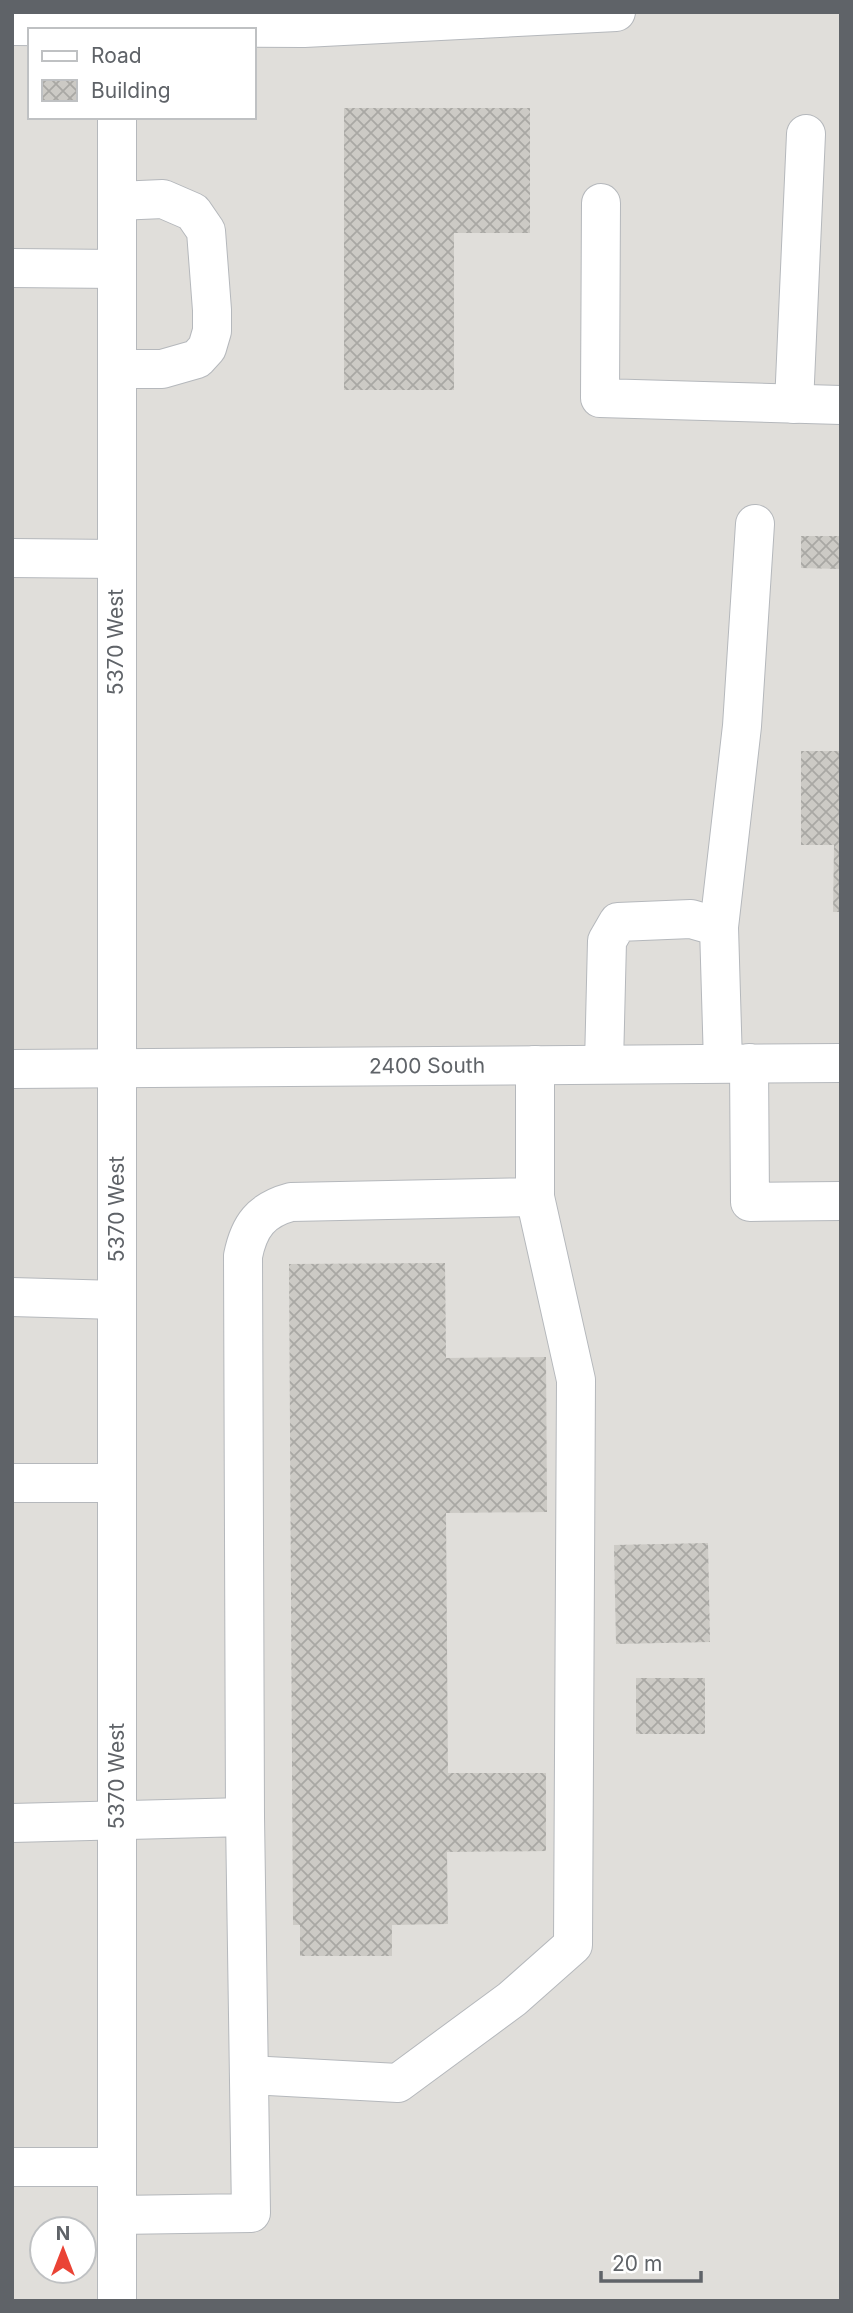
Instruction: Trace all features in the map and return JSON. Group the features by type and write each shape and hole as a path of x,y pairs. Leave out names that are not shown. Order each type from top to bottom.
{"street":[{"path":"12,26 616,12"},
{"name":"5370 West","path":"117,119 117,2301"},
{"path":"794,404 806,134"},
{"path":"117,201 163,199 193,212 206,231 212,310 212,331 207,348 197,359 162,369 117,369"},
{"path":"601,203 600,398 841,405"},
{"path":"12,268 117,269"},
{"path":"755,524 742,726 719,927 750,1202 841,1201"},
{"path":"12,558 116,559"},
{"path":"604,1064 607,941 618,922 691,919 719,927"},
{"name":"2400 South","path":"12,1069 841,1062"},
{"path":"249,2076 398,2083 512,2000 573,1945 576,1380 535,1197 535,1065"},
{"path":"117,2215 251,2213 244,1817 243,1256 253,1224 274,1207 291,1202 535,1197"},
{"path":"12,1297 117,1300"},
{"path":"12,1483 117,1483"},
{"path":"12,1823 244,1817"},
{"path":"12,2167 117,2167"}],"shaded area":[{"path":"12,12 841,12 841,2301 12,2301"}],"building":[{"path":"344,108 530,108 530,233 454,233 454,390 344,390"},
{"path":"801,536 841,536 841,569 801,568"},
{"path":"801,751 841,751 841,912 833,912 834,845 801,845"},
{"path":"445,1263 446,1358 546,1357 547,1512 446,1513 448,1773 546,1773 546,1851 447,1852 448,1924 392,1925 392,1956 300,1956 300,1925 293,1925 289,1264"},
{"path":"708,1543 710,1642 616,1644 614,1545"},
{"path":"636,1678 705,1678 705,1734 636,1734"}]}
